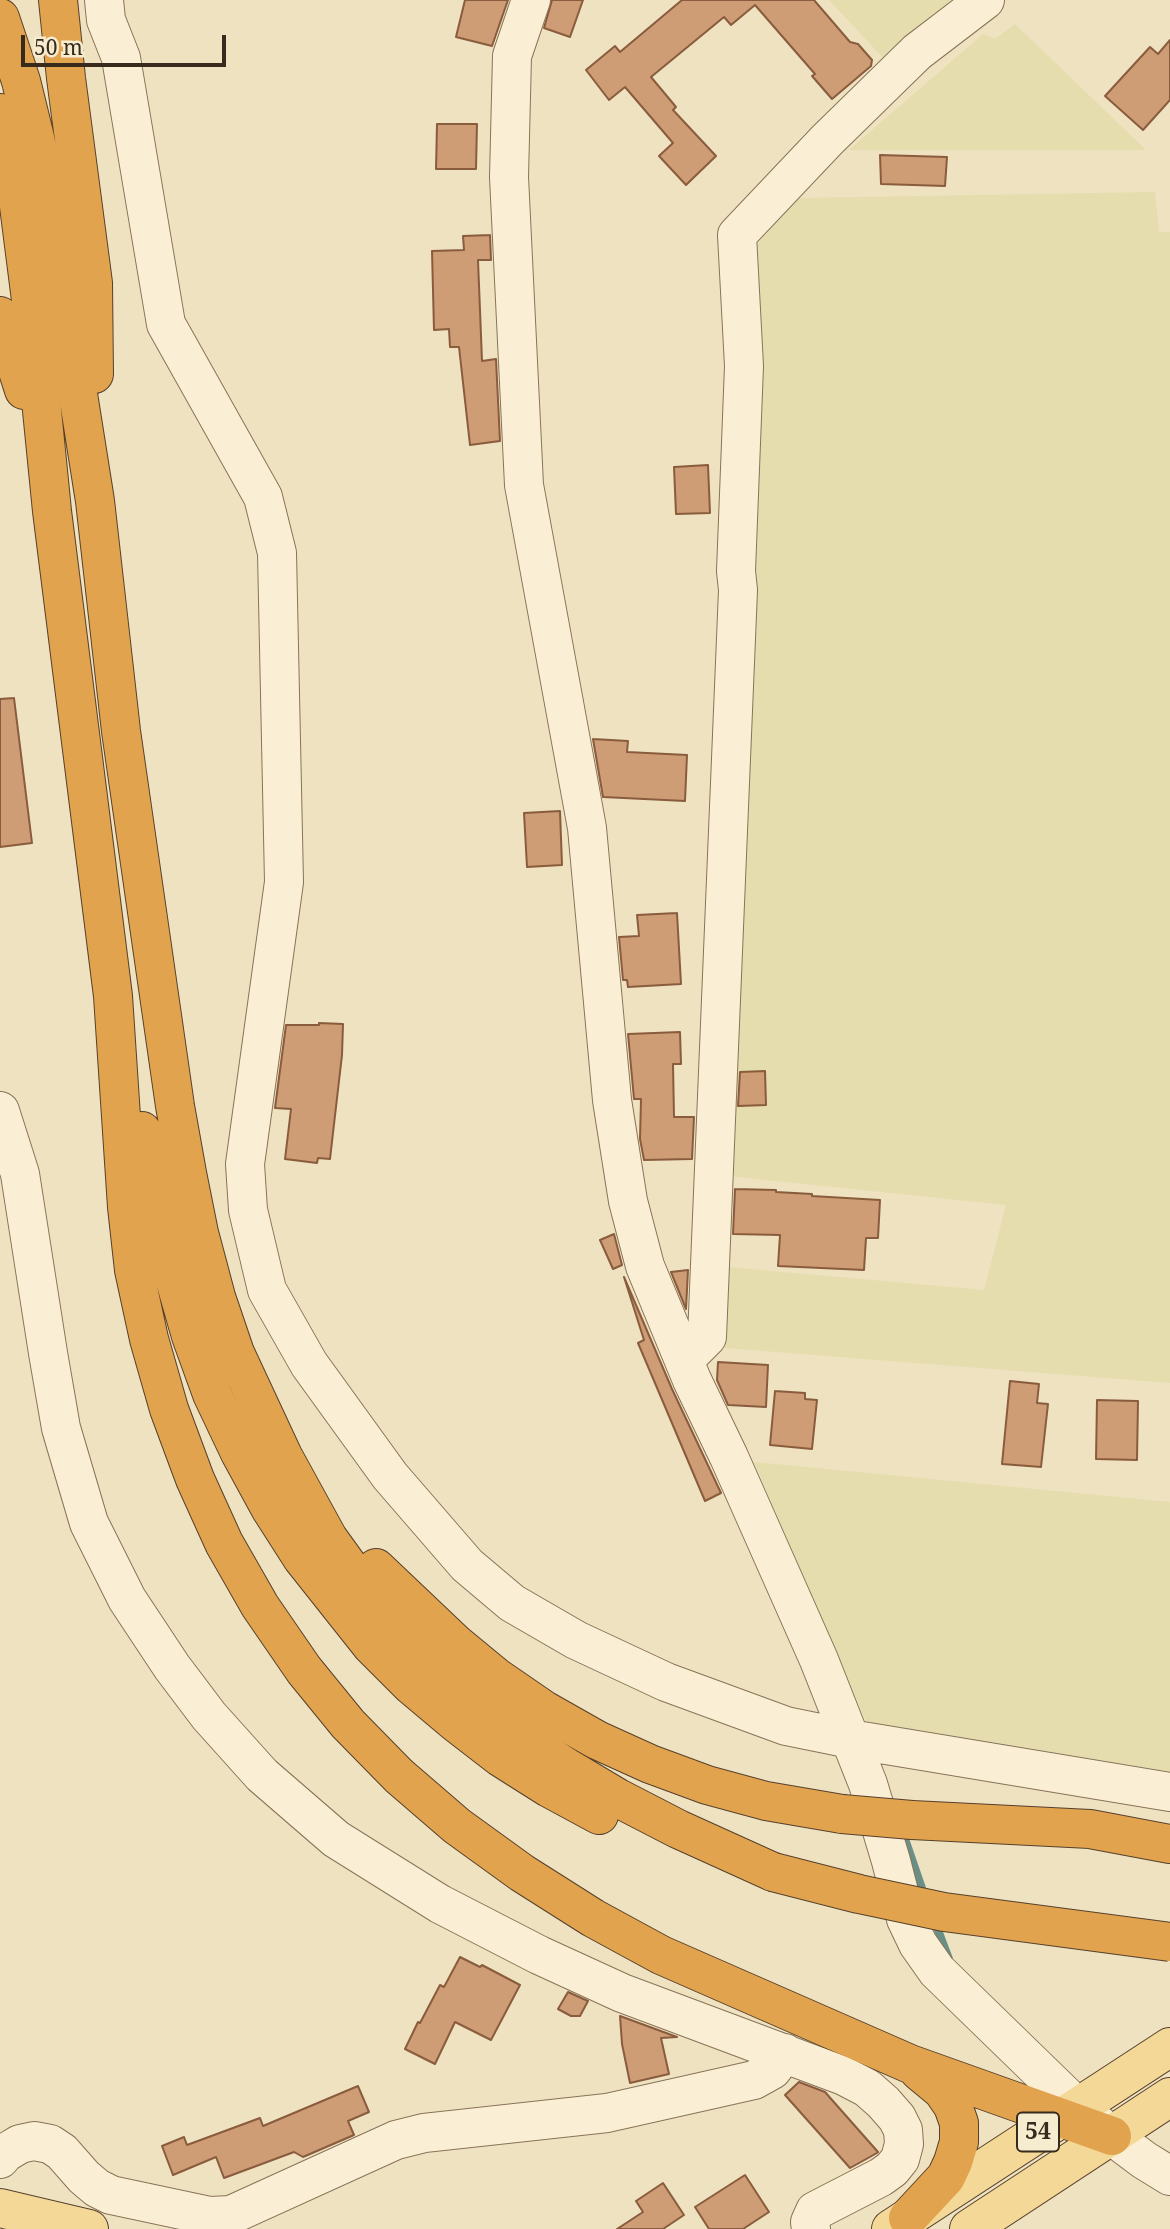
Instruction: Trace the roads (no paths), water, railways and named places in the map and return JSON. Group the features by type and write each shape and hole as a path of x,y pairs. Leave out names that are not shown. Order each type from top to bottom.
{"highway":[{"path":"58,0 67,90 93,283 95,501"},
{"path":"0,18 21,81 35,138 95,501 123,744 187,1173 216,1297 235,1353 283,1456 328,1538 395,1625 433,1665 519,1737 618,1798 678,1829 773,1872"},
{"path":"0,113 19,206 52,511 113,996 127,1207 134,1270 149,1339 169,1409 224,1543 260,1606 304,1670 348,1724 399,1776 457,1826 522,1873 593,1918 661,1955 910,2064 1068,2113 1112,2136"},
{"path":"0,316 23,389 52,511"},
{"path":"113,996 161,1222 191,1336 212,1394 270,1508 318,1580 371,1644 412,1686 482,1743 549,1788 607,1819 671,1845 859,1895 944,1912 1170,1942"},
{"path":"283,1456 334,1523 412,1604 486,1668 544,1710 597,1740 650,1764 707,1785 766,1801 842,1814 1090,1829 1170,1844"},
{"path":"899,2224 946,2177 958,2142 958,2123 953,2106 929,2077 910,2064"}],"main road":[{"name":"54","path":"899,2224 1170,2046"},
{"name":"54","path":"969,2229 1170,2097"},
{"path":"0,2208 89,2229"}],"street":[{"path":"104,0 106,20 121,58 166,324 262,497 277,553 284,881 245,1164 248,1210 267,1290 309,1364 390,1476 467,1565 512,1603 576,1640 666,1682 786,1727 1170,1792"},
{"path":"531,0 512,56 509,177 524,485 586,828 612,1100 628,1200 645,1266 684,1360 818,1660 861,1741 868,1784 906,1919 918,1944 937,1971 1068,2113"},
{"path":"684,1360 707,1337 738,590 736,571 744,366 737,235 827,140 917,52 985,0"},
{"path":"0,1111 20,1174 61,1427 89,1523 127,1599 209,1716 262,1775 336,1839 440,1904 539,1955 622,1993 785,2053 867,2088 897,2118 903,2130 904,2144 900,2158 892,2169 815,2211 810,2221 811,2229"},
{"path":"0,2159 20,2144 34,2141 50,2144 62,2152 97,2188 111,2195 210,2216 231,2215 396,2140 424,2133 607,2113 643,2105 754,2080 772,2070 785,2053"},
{"path":"1112,2136 1161,2160"}],"waterway":[{"path":"902,1830 925,1897"},
{"path":"935,1922 949,1959"}]}
